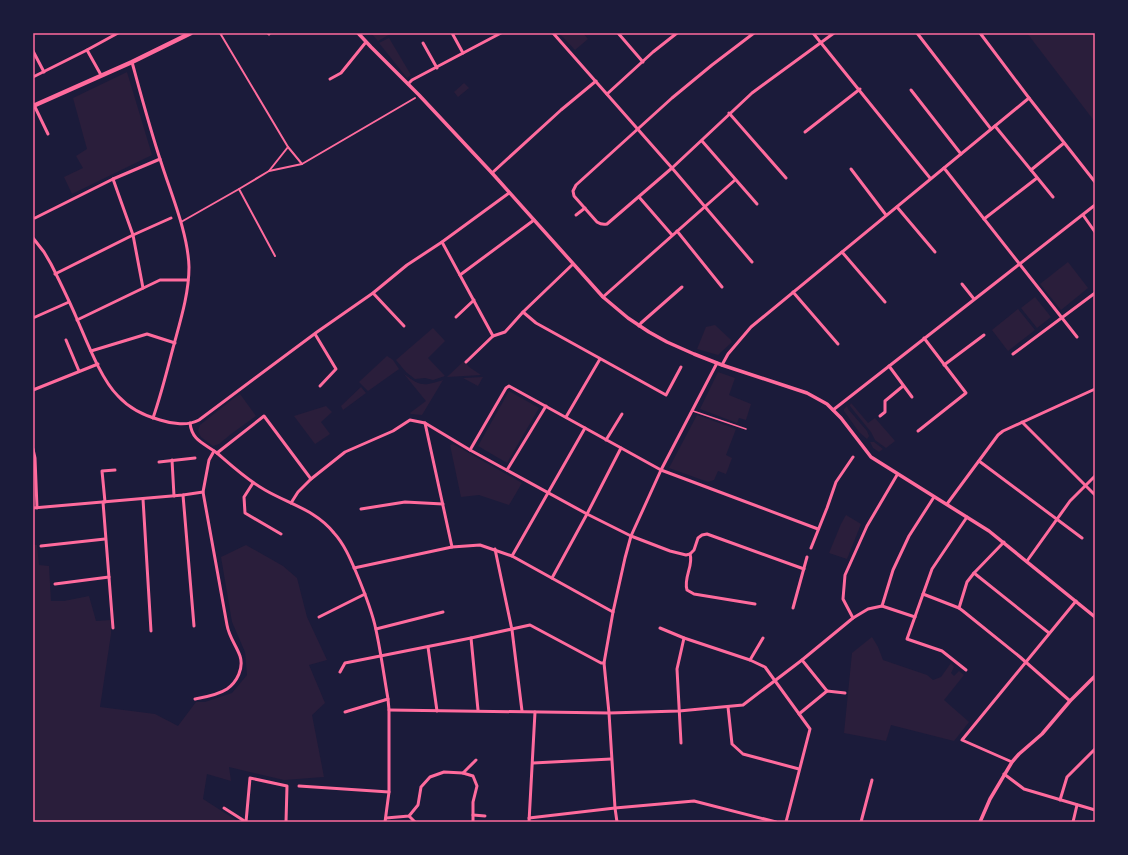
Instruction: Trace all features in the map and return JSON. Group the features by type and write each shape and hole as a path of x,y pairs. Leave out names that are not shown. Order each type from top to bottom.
{"main road":[{"path":"34,106 132,62 191,33"}],"street":[{"path":"33,77 118,33"},
{"path":"220,33 288,147 302,164"},
{"path":"358,33 492,173 603,297 618,310 639,326 667,342 722,365 807,393 827,404 841,418 871,457 989,531 1027,560 1095,617"},
{"path":"452,33 463,53"},
{"path":"408,84 412,80 500,33"},
{"path":"553,33 672,168 752,262"},
{"path":"618,33 643,62"},
{"path":"607,94 677,33"},
{"path":"754,33 672,98 582,179 574,188 574,196 600,224 604,225 611,221 639,197 702,141 729,113 752,93 834,33"},
{"path":"813,33 860,89 930,178"},
{"path":"917,33 991,129"},
{"path":"980,33 1028,98 1095,182"},
{"path":"330,79 341,73 366,42"},
{"path":"423,43 437,68"},
{"path":"87,50 101,75"},
{"path":"33,51 44,72"},
{"path":"132,62 160,159 181,223 189,266 183,311 153,418"},
{"path":"492,173 561,110 596,81"},
{"path":"805,132 860,89"},
{"path":"911,90 961,154"},
{"path":"181,223 269,171 302,164 415,98"},
{"path":"722,365 728,354 751,327 1028,98"},
{"path":"34,106 48,134"},
{"path":"729,113 786,178"},
{"path":"995,126 1053,197"},
{"path":"702,141 756,204"},
{"path":"1030,170 1064,143"},
{"path":"269,171 288,147"},
{"path":"35,218 160,159"},
{"path":"944,168 1077,337"},
{"path":"851,169 886,215"},
{"path":"984,219 1037,178"},
{"path":"114,180 133,235 143,288"},
{"path":"603,297 735,180"},
{"path":"239,189 275,256"},
{"path":"33,238 44,252 56,274 91,351 108,383 118,396 135,409 153,418 172,423 190,423 199,420 373,293 407,265 442,242 509,193"},
{"path":"639,197 672,235"},
{"path":"833,410 1095,205"},
{"path":"897,207 935,252"},
{"path":"576,216 585,208"},
{"path":"1083,215 1095,232"},
{"path":"56,274 133,235 172,218"},
{"path":"460,275 534,220"},
{"path":"677,231 722,287"},
{"path":"442,242 493,336"},
{"path":"842,252 885,302"},
{"path":"466,362 493,336 505,332 523,312 573,264"},
{"path":"77,320 160,280 188,280"},
{"path":"962,284 974,299"},
{"path":"639,326 641,322 682,287"},
{"path":"793,292 838,344"},
{"path":"373,293 404,326"},
{"path":"1013,354 1095,293"},
{"path":"456,317 474,300"},
{"path":"33,318 69,302"},
{"path":"523,312 536,323 600,360 666,395 681,367"},
{"path":"91,351 147,334 175,343"},
{"path":"315,334 336,369 320,386"},
{"path":"944,365 984,335"},
{"path":"918,431 966,393 924,338"},
{"path":"66,340 79,371"},
{"path":"566,417 600,360"},
{"path":"617,822 604,663 613,612 631,536 661,470 717,363"},
{"path":"33,390 98,364"},
{"path":"888,366 912,397"},
{"path":"470,450 506,388 510,386 661,470 818,529"},
{"path":"880,416 886,412 885,401 903,386"},
{"path":"947,504 998,435 1003,431 1095,389"},
{"path":"507,470 546,406"},
{"path":"606,440 622,414"},
{"path":"195,699 214,695 227,689 239,674 242,665 240,656 229,634 203,492 209,460 215,452 264,416 311,479"},
{"path":"291,503 298,492 311,479 345,452 393,431 410,420 425,423 470,450 548,493 631,536 670,551 690,554"},
{"path":"1022,422 1095,495"},
{"path":"190,423 194,436 253,483 319,518 336,534 348,554 366,594 376,629 388,699 389,792 385,820 409,816 418,805 421,787 430,777 444,772 473,776 477,786 473,802 473,822"},
{"path":"425,423 452,547"},
{"path":"512,556 585,428"},
{"path":"552,578 621,448"},
{"path":"33,449 35,458 37,508"},
{"path":"810,548 836,482 853,457"},
{"path":"159,462 195,458"},
{"path":"172,460 174,496"},
{"path":"979,461 1082,538"},
{"path":"113,628 105,539 102,471 115,470"},
{"path":"853,618 843,599 845,575 866,526 898,475"},
{"path":"1027,560 1070,501 1095,476"},
{"path":"253,483 244,497 245,513 281,534"},
{"path":"33,508 143,499 203,492"},
{"path":"183,495 194,626"},
{"path":"882,606 893,570 909,536 934,497"},
{"path":"143,499 151,631"},
{"path":"361,509 405,502 443,504"},
{"path":"966,670 942,651 907,639 932,568 968,517"},
{"path":"690,554 694,550 698,538 707,534 804,569"},
{"path":"41,546 105,539"},
{"path":"959,608 967,582 1004,542"},
{"path":"354,568 452,547 480,545 512,556 613,612"},
{"path":"495,549 512,630 522,711"},
{"path":"690,554 692,558 685,585 687,590 694,594 754,604"},
{"path":"793,608 807,557"},
{"path":"974,573 1049,633"},
{"path":"55,584 109,577"},
{"path":"319,616 366,594"},
{"path":"923,594 963,610 1026,662 1070,701"},
{"path":"1012,762 962,740 1076,600"},
{"path":"389,710 478,710 609,713 679,711 743,705 802,660 853,618 868,609 882,606 915,617"},
{"path":"376,629 443,612"},
{"path":"340,672 345,663 512,630 530,625 601,663 604,663"},
{"path":"660,628 684,638 750,660 765,667 810,729 786,822"},
{"path":"471,638 478,710"},
{"path":"681,743 677,669 684,638"},
{"path":"750,660 763,638"},
{"path":"428,647 437,711"},
{"path":"802,660 827,691 845,693"},
{"path":"980,822 990,799 1012,762 1042,734 1070,701 1095,676"},
{"path":"799,714 827,691"},
{"path":"345,712 388,699"},
{"path":"728,707 732,744 743,754 800,769"},
{"path":"529,822 535,712"},
{"path":"1060,800 1067,777 1095,749"},
{"path":"532,763 611,758"},
{"path":"463,774 476,760"},
{"path":"1004,774 1024,789 1095,810"},
{"path":"224,808 246,822 250,778 287,786 286,822"},
{"path":"862,822 872,780"},
{"path":"299,786 389,792"},
{"path":"529,818 694,801 776,822"},
{"path":"1073,822 1078,805"},
{"path":"473,815 485,816"},
{"path":"409,816 415,822"}],"lane":[{"path":"693,411 746,430"}],"shaded area":[{"path":"371,33 392,33 378,41"},
{"path":"559,33 583,33 588,39 575,50"},
{"path":"1027,33 1095,33 1095,122"},
{"path":"389,38 411,75 407,78 379,43"},
{"path":"127,72 152,155 72,194 64,177 83,168 76,156 87,149 73,98"},
{"path":"464,83 469,88 458,97 454,92"},
{"path":"1068,262 1088,288 1061,310 1040,284"},
{"path":"1035,297 1051,317 1037,328 1021,308"},
{"path":"1018,309 1035,330 1008,351 992,330"},
{"path":"715,325 732,342 718,355 697,349 706,327"},
{"path":"433,328 445,341 428,358 445,376 433,380 425,378 415,379 406,372 396,360"},
{"path":"387,356 393,360 399,369 368,391 359,382"},
{"path":"464,361 469,367 481,375 447,377"},
{"path":"718,372 735,378 729,395 751,404 746,420 739,418 737,423 700,409"},
{"path":"404,374 423,384 443,380 422,415 410,413 426,401"},
{"path":"483,377 478,386 463,378"},
{"path":"361,387 366,393 343,410 341,406"},
{"path":"509,391 539,408 507,463 478,446"},
{"path":"240,394 256,416 219,444 213,446 201,437 198,431 200,425"},
{"path":"851,403 868,423 875,418 895,441 886,448 875,440 871,432 850,406"},
{"path":"326,406 332,412 321,422 330,434 315,444 294,416"},
{"path":"847,406 867,431 869,436 867,439 859,432 844,411"},
{"path":"697,415 736,429 726,455 732,458 726,474 718,471 714,480 708,482 669,468"},
{"path":"870,442 874,442 883,449 879,452 873,448"},
{"path":"453,444 522,483 509,505 479,495 461,497 450,445"},
{"path":"846,515 861,524 847,559 829,553"},
{"path":"33,545 37,545 39,565 49,566 51,601 64,601 89,596 96,621 111,620 111,634 100,707 155,714 178,726 196,702 205,702 232,693 247,675 245,652 232,622 221,557 246,545 283,566 297,578 307,617 327,660 309,665 325,703 312,715 324,777 284,780 229,767 231,781 207,774 203,799 239,822 33,822"},
{"path":"872,637 883,660 927,675 933,680 941,677 951,663 954,667 951,673 954,676 959,671 964,675 944,700 969,722 954,741 891,725 886,741 844,733 852,653"}]}
